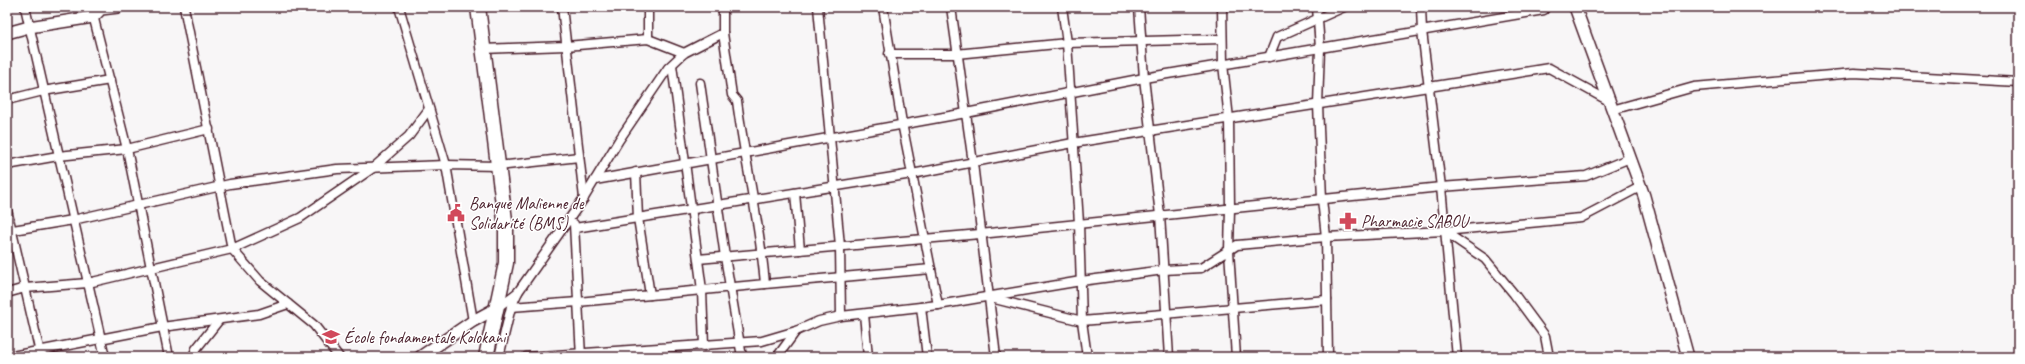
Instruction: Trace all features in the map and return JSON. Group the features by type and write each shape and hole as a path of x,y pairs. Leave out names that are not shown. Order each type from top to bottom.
{"highway":[{"path":"478,7 506,228 504,308 486,357"}],"street":[{"path":"25,7 105,357"},
{"path":"7,33 101,9 118,7"},
{"path":"184,7 232,249 260,281 314,325 339,357"},
{"path":"399,7 446,165 473,321"},
{"path":"562,7 584,198"},
{"path":"648,7 648,39"},
{"path":"723,7 723,33 732,95 737,101 744,154 762,253 765,284"},
{"path":"818,7 840,246 841,316"},
{"path":"883,7 889,54 938,306"},
{"path":"951,7 956,54 973,163 980,234 996,357"},
{"path":"1062,7 1067,43 1079,223 1082,321 1087,357"},
{"path":"1139,7 1144,78 1160,215 1169,357"},
{"path":"1222,7 1223,64 1229,119 1229,251 1236,357"},
{"path":"1317,7 1320,48 1318,105 1322,199 1326,237 1328,357"},
{"path":"1269,57 1277,37 1318,20 1344,7"},
{"path":"1421,7 1422,31 1430,87 1441,188 1457,357"},
{"path":"595,180 744,154 902,123 966,113 1144,78 1544,10 1545,7"},
{"path":"1574,7 1640,187 1688,357"},
{"path":"92,12 127,149 169,357"},
{"path":"499,357 504,308 518,292 584,198 619,140 672,65 684,53 723,33"},
{"path":"483,49 566,46 648,39 684,53"},
{"path":"889,54 956,54 1067,43 1222,39"},
{"path":"672,65 702,290 704,346"},
{"path":"574,228 912,174 1073,143 1549,68 1611,105 1694,87 1854,73 2018,82"},
{"path":"7,100 43,91 110,80"},
{"path":"700,83 725,257 742,357"},
{"path":"7,293 25,288 88,283 232,249 300,218 373,168 409,136 429,109"},
{"path":"7,165 58,156 127,149 209,129"},
{"path":"9,230 73,220 220,186 337,169 446,165 498,166 579,157"},
{"path":"698,259 980,234 1322,199 1586,176 1630,158"},
{"path":"636,172 638,218 650,295"},
{"path":"526,357 581,356 762,341 796,331 819,321 841,316 938,306 1081,281 1164,270 1201,268 1237,245 1326,237 1444,231 1581,218 1640,187"},
{"path":"795,193 800,250"},
{"path":"7,210 9,230 25,288 40,354"},
{"path":"574,212 581,356"},
{"path":"1444,231 1485,259 1514,294 1545,336 1549,357"},
{"path":"420,357 473,321 504,308 931,269"},
{"path":"504,308 518,292"},
{"path":"988,298 1082,321 1327,300"},
{"path":"7,357 40,354 162,327 259,314 288,304"},
{"path":"921,307 927,357"},
{"path":"864,314 868,357"},
{"path":"193,357 196,349 219,320"},
{"path":"777,357 796,331"}],"place":[{"name":"Banque Malienne de Solidarité (BMS)","path":"456,213"},
{"name":"Pharmacie SABOU","path":"1348,221"},
{"name":"École fondamentale Kolokani","path":"331,337"}]}
